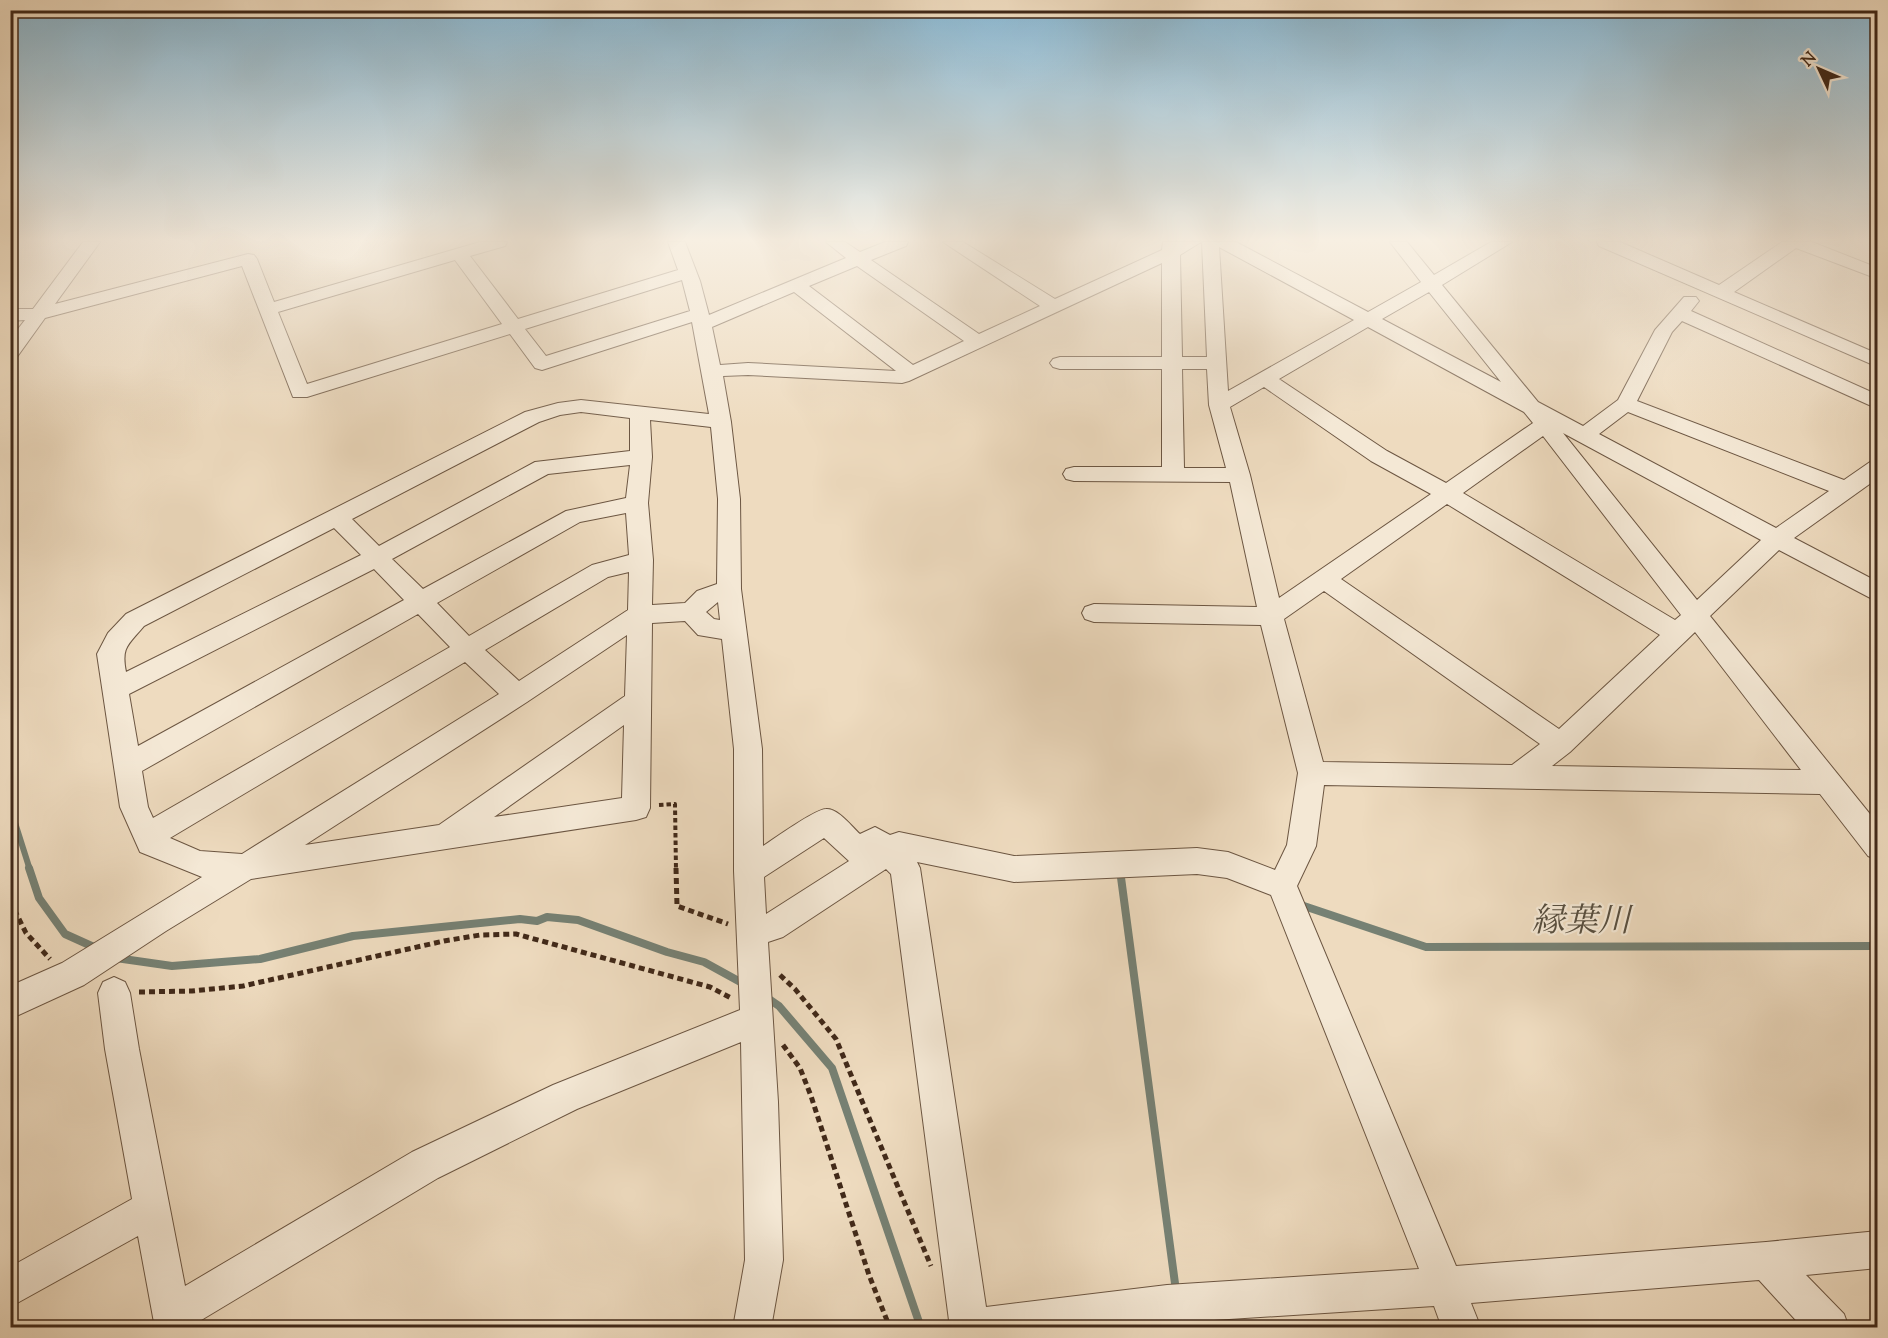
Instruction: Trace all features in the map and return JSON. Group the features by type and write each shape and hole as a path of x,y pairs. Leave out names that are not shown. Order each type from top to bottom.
{"street":[{"path":"10,353 46,304"},
{"path":"10,315 39,314 75,304"},
{"path":"266,304 300,393 581,304"},
{"path":"268,309 284,304"},
{"path":"498,304 554,380"},
{"path":"697,304 721,422 729,500 729,589 748,749 749,870 757,1014 764,1260 752,1328"},
{"path":"542,364 701,319 742,304"},
{"path":"821,304 911,373"},
{"path":"923,304 977,342"},
{"path":"712,371 748,369 902,377 1056,304"},
{"path":"1171,304 1173,476"},
{"path":"1213,304 1219,405 1239,475 1271,616 1312,773 1301,846 1282,886"},
{"path":"1342,304 1878,593"},
{"path":"1219,405 1393,304"},
{"path":"1449,304 1827,782 1873,829"},
{"path":"1584,435 1626,404 1664,330 1679,313 1691,304"},
{"path":"1748,304 1878,361"},
{"path":"1679,313 1878,404"},
{"path":"1059,363 1216,363"},
{"path":"1264,378 1379,456 1446,493 1678,634"},
{"path":"1626,404 1848,490"},
{"path":"640,413 641,457 637,503 640,560 636,808 246,867 200,864 150,843 135,807 110,654 117,640 135,620 532,417 558,409 581,406 721,422"},
{"path":"1094,613 1271,616 1545,425"},
{"path":"116,689 377,557 543,467 641,457"},
{"path":"1517,777 1560,744 1777,539 1878,467"},
{"path":"1074,474 1239,475"},
{"path":"128,765 574,516 637,503"},
{"path":"337,517 466,648 518,695"},
{"path":"147,837 600,571 640,560"},
{"path":"1323,579 1560,744"},
{"path":"10,1003 78,970 246,867 518,695 638,615 691,612 706,597 729,589"},
{"path":"691,612 707,628 735,631"},
{"path":"445,836 637,702"},
{"path":"1312,773 1827,782"},
{"path":"749,870 826,821 859,852 876,840 905,868 969,1327 1179,1304 1766,1261 1878,1249"},
{"path":"752,932 772,927 899,845 1014,869 1197,861 1255,874 1282,886 1462,1328"},
{"path":"114,993 122,1049 174,1321 425,1165 566,1097 757,1014"},
{"path":"10,1288 153,1207"},
{"path":"1766,1261 1830,1328"}],"path":[{"path":"636,808 675,804 676,906 752,932"},
{"path":"10,901 39,951 78,970"},
{"path":"114,993 192,992 243,986 480,935 516,934 710,987 757,1014 790,1051 805,1080 829,1145 876,1297 890,1328"},
{"path":"754,968 775,971 795,989 836,1039 934,1274"}],"waterway":[{"path":"10,807 30,870"},
{"path":"29,868 39,898 65,934 96,948"},
{"path":"1120,870 1176,1291"},
{"name":"縁葉川","path":"1298,904 1426,947 1878,946"},
{"path":"116,958 172,966 260,959 353,936 520,919 537,921 547,917 578,920 667,952 704,962 744,984"},
{"path":"766,997 779,1006 832,1068 921,1328"}]}
